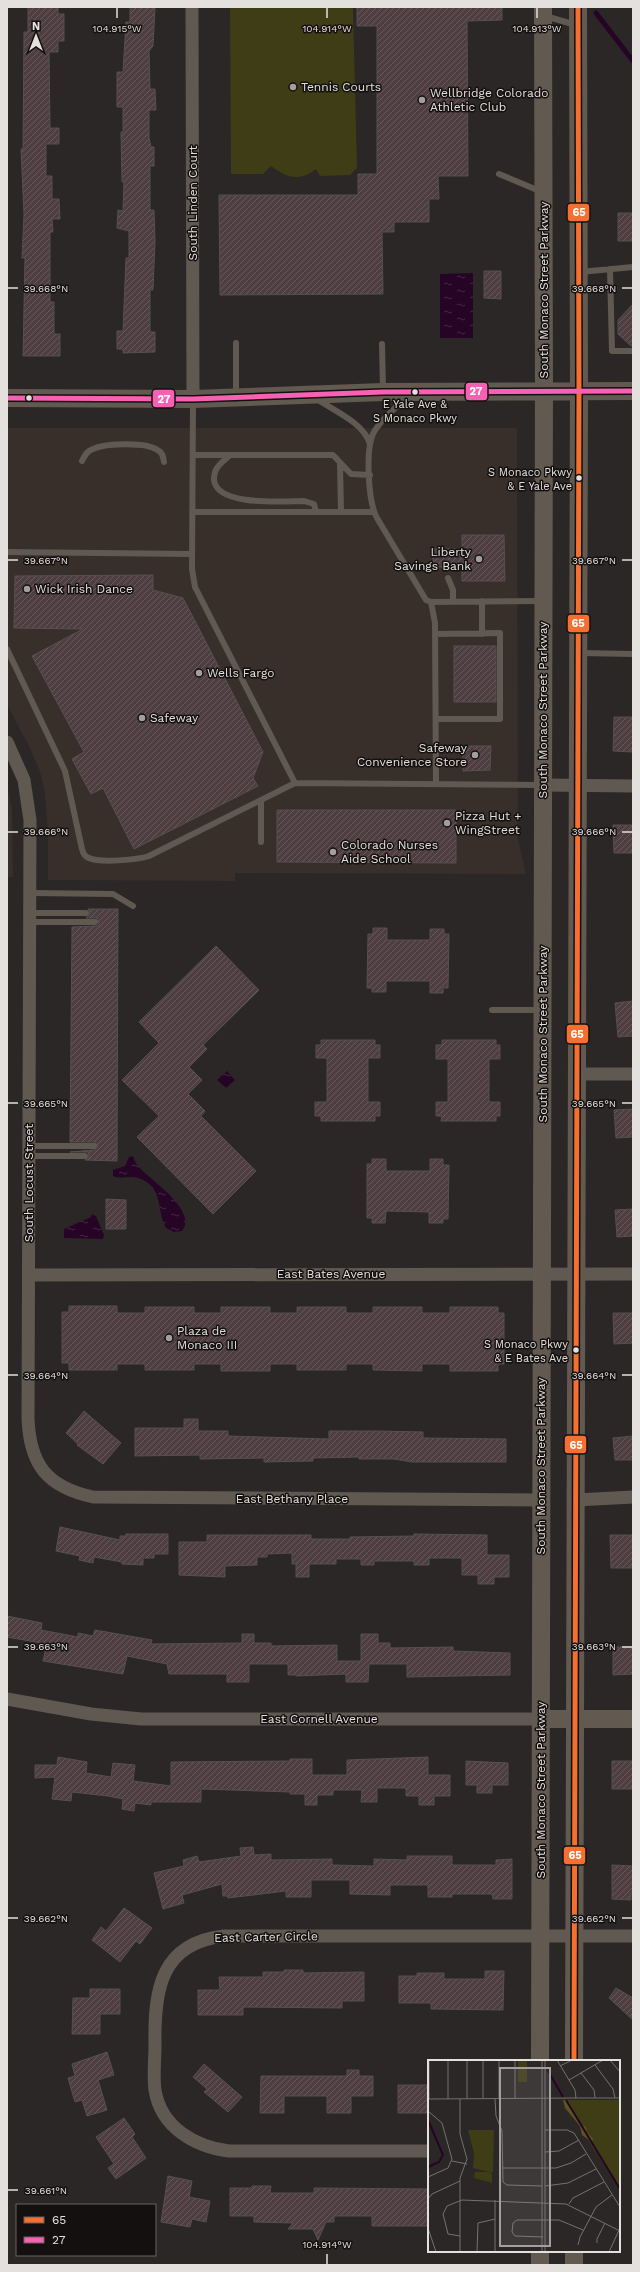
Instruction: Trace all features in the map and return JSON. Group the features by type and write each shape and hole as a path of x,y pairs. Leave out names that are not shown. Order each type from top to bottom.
{"main road":[{"path":"574,2060 579,392 578,7"},
{"name":"South Monaco Street Parkway","path":"540,2060 544,392 543,11"},
{"path":"7,398 193,399 383,392 633,392"},
{"name":"East Cornell Avenue","path":"541,1719 633,1719"},
{"path":"540,2252 540,2265"},
{"path":"574,2252 574,2265"}],"street":[{"name":"South Linden Court","path":"192,7 193,399"},
{"name":"South Locust Street","path":"7,742 22,776 28,799 31,841 28,1434 34,1457 49,1477"},
{"path":"543,785 633,786"},
{"path":"577,1074 633,1074"},
{"name":"East Bates Avenue","path":"29,1275 633,1274"},
{"name":"East Bethany Place","path":"49,1477 62,1487 76,1494 112,1498 541,1500"},
{"path":"576,1500 633,1497"},
{"name":"East Cornell Avenue","path":"7,1699 91,1714 141,1719 541,1719"},
{"name":"East Carter Circle","path":"428,2151 230,2151 210,2149 198,2144 177,2130 160,2106 155,2090 154,2012 157,1990 164,1973 184,1950 212,1937 224,1936 633,1936"}],"lane":[{"path":"543,11 578,26"},
{"path":"499,174 543,192"},
{"path":"579,272 633,267"},
{"path":"610,269 612,351 633,351"},
{"path":"236,344 236,397"},
{"path":"382,344 383,392"},
{"path":"412,392 379,425 373,435 370,445 371,504 374,512 426,600 431,602 543,601"},
{"path":"309,394 357,426 365,434 370,445"},
{"path":"193,399 193,580 200,599 295,783"},
{"path":"82,461 87,452 101,446 141,445 158,450 162,454 164,462"},
{"path":"193,455 333,455 352,474 370,475"},
{"path":"230,455 216,469 214,477 215,485 223,494 240,500 304,501 314,504 316,512"},
{"path":"340,463 341,512"},
{"path":"192,512 374,512"},
{"path":"7,552 192,554"},
{"path":"448,578 453,590 453,602"},
{"path":"482,601 482,634"},
{"path":"431,602 435,616 436,784"},
{"path":"435,634 500,633 500,719 436,719"},
{"path":"7,649 62,764 82,849 88,858 142,859 295,783 543,785"},
{"path":"578,654 633,654"},
{"path":"261,800 261,842"},
{"path":"31,893 111,894 121,898 133,906"},
{"path":"31,918 86,913"},
{"path":"31,918 95,922"},
{"path":"492,1010 543,1010"},
{"path":"30,1151 94,1146"},
{"path":"30,1151 85,1156"}],"shaded area":[{"name":"Tennis Courts","path":"230,7 353,7 357,168 350,175 320,176 316,169 304,176 293,177 282,173 271,166 263,174 231,174"},
{"path":"7,428 517,428 518,839 526,874 235,873 235,881 48,880 48,833 45,793 40,772 30,748 7,705"},
{"path":"7,785 12,810 13,877 7,877"}],"water":[{"path":"473,273 473,338 440,338 440,274"},
{"path":"227,1071 235,1080 226,1088 217,1080"},
{"path":"133,1156 137,1165 178,1204 184,1214 185,1223 182,1231 174,1232 166,1228 156,1193 146,1182 135,1177 119,1178 113,1176 113,1170 125,1166 129,1157"},
{"path":"92,1214 96,1216 104,1235 103,1239 64,1238 64,1229 91,1217"}],"building":[{"path":"28,7 58,7 58,14 64,14 64,41 58,41 58,52 49,52 50,128 59,128 59,144 46,144 46,176 52,176 52,199 59,199 60,219 52,219 53,232 50,232 50,302 54,302 54,334 60,334 60,356 23,356 25,258 22,258 24,214 21,149 23,149 24,32 28,32"},
{"path":"130,7 155,7 153,46 149,51 150,89 155,89 156,110 149,110 149,138 151,147 154,147 154,166 150,166 150,210 154,210 155,241 153,290 150,290 150,332 155,332 155,352 123,353 123,349 117,349 117,331 123,331 126,258 129,258 129,231 117,228 118,210 123,211 124,182 122,182 121,132 123,132 123,107 117,107 117,72 123,72 126,22 130,22"},
{"name":"Wellbridge Colorado Athletic Club","path":"357,7 502,7 502,20 467,21 468,176 438,176 439,199 429,199 429,222 394,222 394,232 382,232 383,294 220,295 219,195 358,195 358,174 377,174 377,26 357,26"},
{"path":"618,213 633,213 633,241 618,241"},
{"path":"484,271 501,271 501,299 484,298"},
{"path":"633,304 633,346 631,346 618,334 618,320"},
{"path":"462,535 504,535 505,581 462,581 462,567 433,567 433,549 462,549"},
{"path":"153,575 153,590 183,598 263,752 253,778 258,786 134,849 103,788 91,794 72,759 84,752 32,656 83,629 14,628 15,576"},
{"path":"454,646 496,646 496,702 454,702"},
{"path":"614,717 633,717 633,752 613,751"},
{"path":"470,746 491,746 490,770 463,771 463,748"},
{"path":"277,810 456,810 456,863 277,862"},
{"path":"613,825 633,825 633,853 614,853"},
{"path":"88,909 118,909 117,1161 85,1160 89,1158 88,1152 70,1152 94,1150 98,1146 94,1142 70,1142 72,927 99,925 97,918 86,918 90,913"},
{"path":"373,928 387,928 387,940 430,940 430,929 444,929 444,934 449,934 448,988 443,988 443,993 430,993 430,981 386,981 386,992 372,992 372,988 367,988 368,934 373,934"},
{"path":"216,946 259,990 203,1045 207,1049 189,1067 202,1080 188,1094 205,1111 201,1116 256,1171 213,1214 137,1137 159,1116 122,1080 159,1043 139,1022"},
{"path":"633,1001 633,1036 618,1037 615,1003"},
{"path":"321,1040 375,1040 375,1045 380,1045 380,1058 368,1058 368,1102 380,1102 380,1116 375,1116 375,1121 321,1121 321,1116 315,1116 315,1102 327,1102 327,1058 316,1058 316,1045 321,1045"},
{"path":"442,1040 496,1040 496,1045 500,1045 500,1059 489,1059 489,1102 500,1102 500,1116 496,1116 496,1121 441,1121 442,1116 436,1116 436,1102 448,1102 448,1059 436,1059 436,1045 442,1045"},
{"path":"633,1109 633,1137 616,1138 614,1110"},
{"path":"372,1159 386,1159 386,1171 430,1171 430,1159 443,1159 443,1165 449,1165 448,1219 443,1219 443,1223 429,1223 429,1212 386,1211 385,1223 372,1223 372,1218 367,1218 367,1164 372,1164"},
{"path":"106,1199 126,1200 126,1229 106,1229"},
{"path":"633,1209 633,1236 617,1237 615,1210"},
{"path":"69,1306 117,1306 117,1313 145,1313 145,1307 194,1307 194,1313 221,1313 221,1307 270,1307 270,1313 297,1313 297,1307 346,1307 346,1313 373,1313 373,1307 422,1307 422,1313 450,1313 450,1307 498,1307 498,1313 504,1313 504,1364 498,1364 498,1371 450,1371 450,1364 422,1364 422,1371 373,1370 373,1364 346,1364 346,1370 297,1370 297,1364 270,1364 270,1371 221,1371 221,1364 194,1364 194,1370 145,1370 145,1364 117,1364 117,1370 69,1370 69,1363 62,1363 62,1312 69,1312"},
{"path":"613,1313 633,1313 633,1343 614,1344"},
{"path":"84,1411 121,1443 103,1464 77,1445 78,1444 66,1433"},
{"path":"184,1419 198,1419 198,1431 228,1431 228,1436 329,1439 329,1431 376,1431 423,1432 423,1438 506,1439 506,1462 412,1462 394,1459 359,1459 359,1457 313,1458 313,1461 264,1462 264,1458 200,1459 200,1455 135,1456 135,1428 184,1428"},
{"path":"633,1436 633,1460 615,1460 613,1438"},
{"path":"60,1527 120,1540 120,1536 126,1536 126,1534 168,1534 168,1554 154,1554 154,1558 143,1558 143,1565 122,1564 122,1562 94,1557 93,1563 79,1560 80,1556 56,1551"},
{"path":"414,1534 487,1535 487,1555 509,1555 509,1577 494,1577 494,1584 478,1584 478,1575 462,1575 462,1558 429,1558 429,1565 414,1565 414,1561 374,1561 374,1565 361,1565 361,1559 336,1559 336,1564 309,1564 309,1577 296,1577 296,1564 292,1564 292,1553 267,1554 267,1557 257,1557 257,1565 225,1566 225,1577 179,1575 179,1542 207,1542 207,1535 311,1535 311,1539 350,1539 350,1537 414,1536"},
{"path":"610,1535 632,1535 633,1568 611,1568"},
{"path":"7,1616 42,1623 41,1630 78,1637 78,1633 93,1636 95,1630 152,1640 151,1644 242,1643 242,1634 254,1634 254,1643 271,1643 271,1646 337,1645 337,1661 361,1661 361,1634 378,1634 378,1643 390,1643 390,1648 453,1647 453,1651 510,1653 510,1675 407,1677 407,1664 369,1664 368,1682 346,1682 346,1674 296,1676 288,1675 288,1664 249,1664 249,1682 227,1682 227,1674 169,1674 167,1664 127,1656 123,1674 43,1661 47,1644 7,1637"},
{"path":"613,1647 633,1647 633,1674 613,1675"},
{"path":"58,1757 87,1762 86,1773 111,1777 113,1763 135,1765 133,1781 171,1786 171,1762 290,1761 290,1759 312,1759 312,1775 347,1775 347,1760 428,1757 428,1775 450,1775 450,1796 434,1796 434,1805 419,1805 419,1796 406,1796 406,1788 377,1788 377,1802 361,1802 362,1790 333,1790 333,1795 317,1795 317,1805 305,1805 305,1794 290,1794 290,1792 201,1789 201,1802 151,1802 151,1805 135,1803 134,1811 122,1809 123,1799 108,1796 72,1792 71,1801 52,1799 55,1777 35,1778 35,1765 57,1765"},
{"path":"466,1761 508,1763 508,1785 492,1785 492,1793 477,1793 477,1785 466,1785"},
{"path":"612,1761 633,1761 633,1789 612,1789"},
{"path":"253,1847 254,1855 271,1854 271,1860 332,1859 332,1865 374,1866 374,1859 407,1860 407,1856 452,1856 452,1865 496,1865 496,1860 512,1859 512,1899 493,1899 492,1894 452,1894 452,1897 428,1897 428,1885 390,1885 390,1895 350,1894 350,1880 311,1880 311,1897 286,1897 286,1891 228,1898 227,1896 223,1896 222,1884 182,1895 184,1903 163,1909 154,1873 184,1866 183,1860 197,1856 199,1862 241,1856 240,1848"},
{"path":"612,1865 633,1866 633,1893 631,1893 631,1900 612,1899"},
{"path":"124,1908 152,1928 140,1944 136,1941 120,1962 92,1940 101,1927 106,1931"},
{"path":"284,1970 303,1970 303,1973 364,1972 364,2001 342,2001 342,2008 243,2007 243,2015 198,2015 198,1990 220,1990 219,1977 263,1977 263,1972 284,1972"},
{"path":"485,1971 504,1971 503,2010 431,2009 431,2003 399,2003 399,1976 417,1976 417,1973 444,1973 444,1979 485,1979"},
{"path":"616,1988 633,1998 633,2020 609,1998"},
{"path":"90,1989 120,1989 120,2014 100,2014 100,2034 72,2034 73,1998 90,1998"},
{"path":"107,2052 114,2075 98,2080 107,2110 87,2116 82,2100 75,2102 68,2078 75,2076 72,2064"},
{"path":"204,2064 242,2097 228,2112 204,2092 207,2089 193,2077"},
{"path":"347,2070 359,2070 359,2076 373,2076 373,2096 351,2096 351,2113 327,2113 327,2096 284,2096 284,2113 260,2113 261,2076 347,2076"},
{"path":"398,2085 428,2085 428,2113 398,2113"},
{"path":"124,2118 135,2134 132,2137 146,2158 116,2179 108,2168 114,2164 96,2137"},
{"path":"168,2176 192,2181 189,2197 210,2201 206,2222 192,2219 190,2227 161,2222"},
{"path":"252,2186 271,2186 270,2193 314,2193 314,2188 428,2189 428,2226 372,2226 372,2216 334,2216 334,2222 326,2222 318,2240 313,2229 288,2229 293,2223 254,2222 254,2216 230,2216 230,2188 252,2188"}],"waterway":[{"path":"596,13 633,61"}],"transit line":[{"name":"65","path":"574,2060 579,392 578,7"},
{"name":"27","path":"7,398 193,399 383,392 633,391"}],"place":[{"name":"Tennis Courts","path":"293,87"},
{"name":"Wellbridge Colorado Athletic Club","path":"422,100"},
{"name":"E Yale Ave & S Monaco Pkwy","path":"415,392"},
{"name":"S Monaco Pkwy & E Yale Ave","path":"579,478"},
{"name":"Liberty Savings Bank","path":"479,559"},
{"name":"Wick Irish Dance","path":"27,589"},
{"name":"Wells Fargo","path":"199,673"},
{"name":"Safeway","path":"142,718"},
{"name":"Safeway Convenience Store","path":"475,755"},
{"name":"Pizza Hut + WingStreet","path":"447,823"},
{"name":"Colorado Nurses Aide School","path":"333,852"},
{"name":"Plaza de Monaco III","path":"169,1338"},
{"name":"S Monaco Pkwy & E Bates Ave","path":"576,1350"}]}
